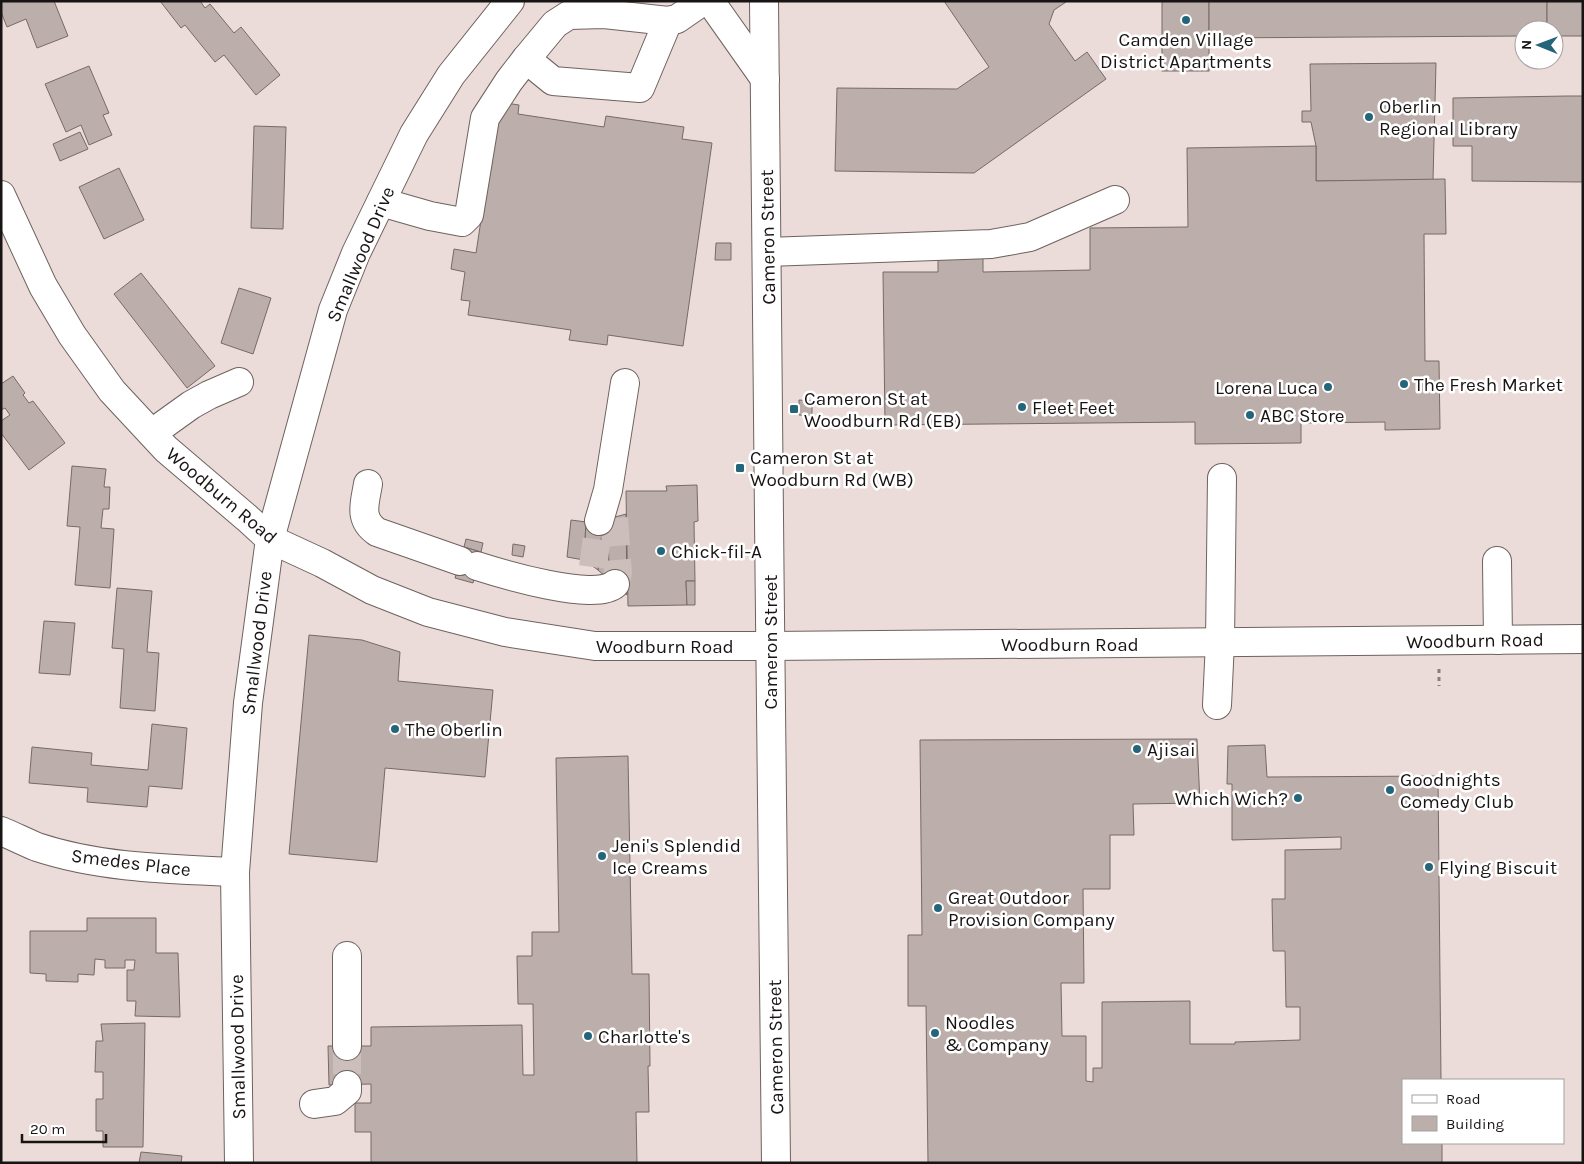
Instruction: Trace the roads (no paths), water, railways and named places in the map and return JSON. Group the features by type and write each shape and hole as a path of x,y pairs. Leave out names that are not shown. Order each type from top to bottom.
{"street":[{"name":"Smallwood Drive","path":"239,1163 236,872 248,703 270,539 332,310 356,253 414,134 451,76 510,1"},
{"path":"381,202 430,216 462,222 469,215 485,118 509,81 555,24 569,15 604,14 668,21 677,18 703,1"},
{"path":"710,1 765,80"},
{"name":"Cameron Street","path":"764,1 768,252 769,646 776,1163"},
{"path":"526,59 553,81 640,88 668,21"},
{"name":"Woodburn Road","path":"1,195 43,286 72,335 112,391 166,449 270,539 322,563 372,590 428,612 505,632 595,646 1583,639"},
{"path":"768,252 991,244 1030,237 1115,200"},
{"path":"152,433 197,402 239,382"},
{"path":"606,519 608,490 625,383"},
{"path":"1217,705 1220,642 1222,478"},
{"path":"368,484 364,512 369,526 377,532 468,564 509,576 559,587 590,578 606,589 614,584"},
{"path":"1497,561 1498,640"},
{"name":"Smedes Place","path":"1,831 36,846 91,860 158,869 236,872"},
{"path":"347,956 347,1046"},
{"path":"314,1104 335,1101 347,1091 347,1085"}],"tunnel":[{"path":"614,518 618,573 615,584"},
{"path":"593,567 599,521"},
{"path":"347,1046 347,1085"}],"place":[{"name":"Camden Village District Apartments","path":"1186,20"},
{"name":"Oberlin Regional Library","path":"1369,117"},
{"name":"The Fresh Market","path":"1404,384"},
{"name":"Lorena Luca","path":"1328,387"},
{"name":"Fleet Feet","path":"1022,407"},
{"name":"Cameron St at Woodburn Rd (EB)","path":"794,409"},
{"name":"ABC Store","path":"1250,415"},
{"name":"Cameron St at Woodburn Rd (WB)","path":"740,468"},
{"name":"Chick-fil-A","path":"661,551"},
{"name":"The Oberlin","path":"395,729"},
{"name":"Ajisai","path":"1137,749"},
{"name":"Goodnights Comedy Club","path":"1390,790"},
{"name":"Which Wich?","path":"1298,798"},
{"name":"Jeni's Splendid Ice Creams","path":"602,856"},
{"name":"Flying Biscuit","path":"1429,867"},
{"name":"Great Outdoor Provision Company","path":"938,908"},
{"name":"Noodles & Company","path":"935,1033"},
{"name":"Charlotte's","path":"588,1036"}]}
